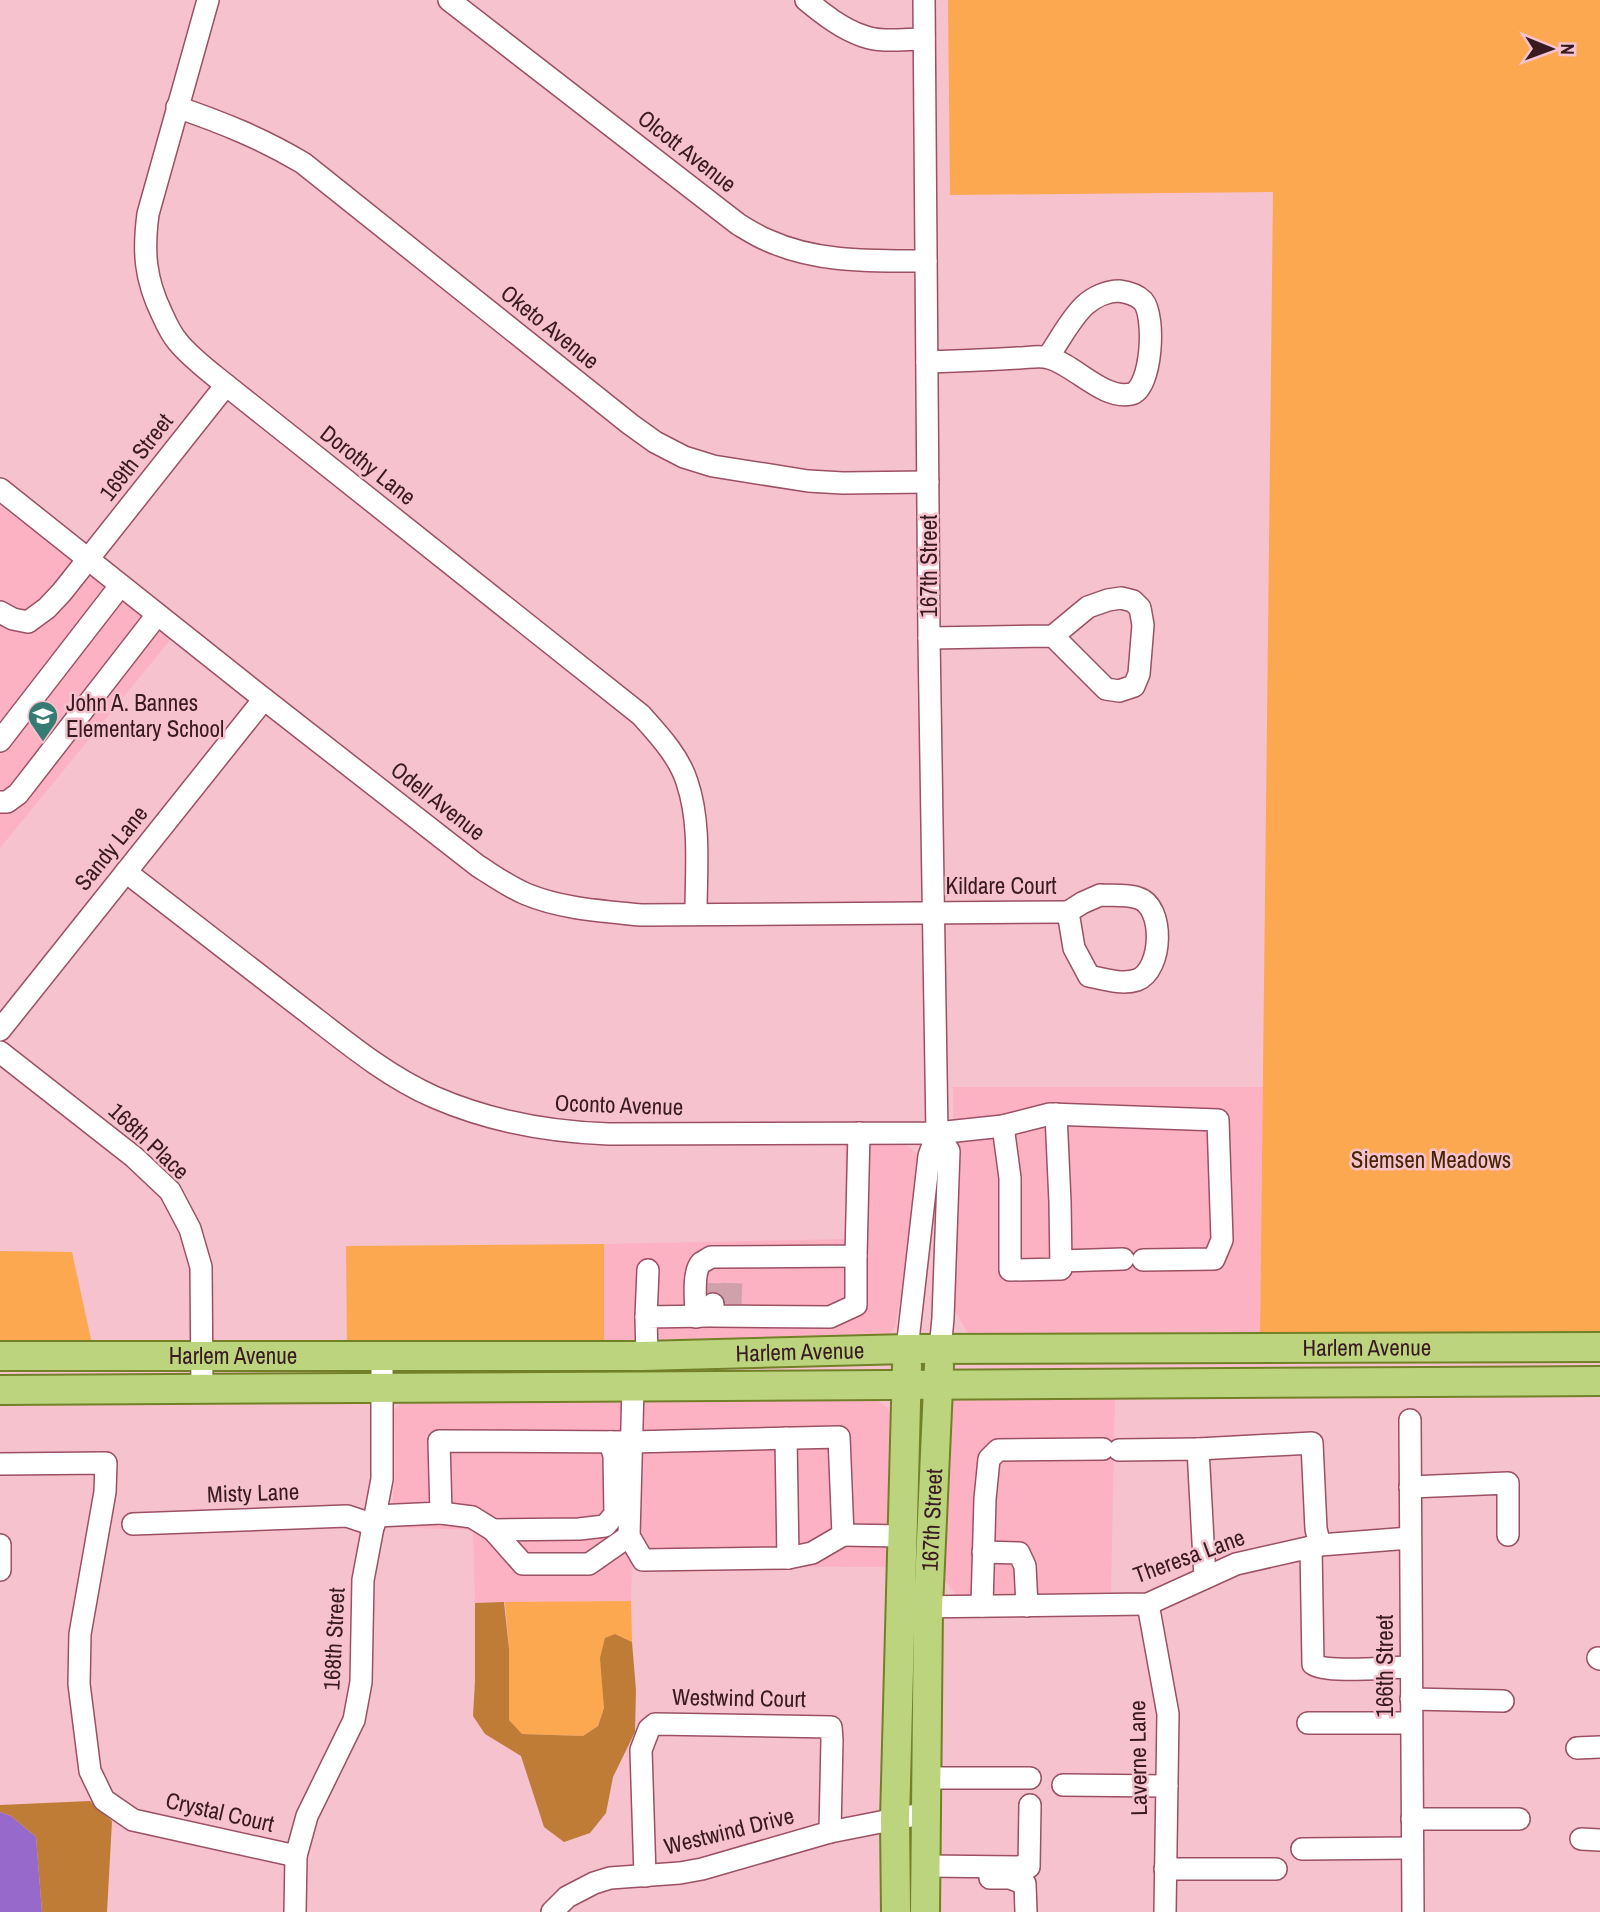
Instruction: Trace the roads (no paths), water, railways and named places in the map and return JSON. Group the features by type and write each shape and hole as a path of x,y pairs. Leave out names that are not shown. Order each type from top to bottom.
{"main road":[{"name":"Harlem Avenue","path":"0,1356 647,1356 907,1349 1600,1347"},
{"name":"167th Street","path":"907,1349 902,1536 914,1607 927,1778 925,1912"},
{"name":"167th Street","path":"896,1912 895,1820 940,1350"},
{"name":"Harlem Avenue","path":"0,1390 1600,1381"}],"street":[{"name":"Dorothy Lane","path":"208,0 148,214 145,239 146,271 153,294 177,341 226,386 640,715 654,729 676,759 687,781 693,807 696,914"},
{"name":"Olcott Avenue","path":"449,0 738,224 765,240 793,250 855,261 926,261"},
{"path":"806,0 834,21 864,37 924,39"},
{"name":"167th Street","path":"907,1349 929,1156 937,1133 929,638 924,0"},
{"name":"Oketo Avenue","path":"177,107 245,131 303,163 630,424 655,442 684,457 713,466 807,481 928,482"},
{"path":"927,362 1048,357 1106,390 1118,395 1131,394 1142,386 1149,354 1150,334 1143,301 1126,292 1115,291 1095,298 1074,317 1048,357"},
{"name":"169th Street","path":"0,612 27,622 47,608 226,386"},
{"name":"Odell Avenue","path":"0,489 478,866 514,888 546,901 575,908 640,915 934,912"},
{"path":"0,741 120,586"},
{"path":"929,638 1054,636 1088,607 1121,598 1133,601 1140,608 1143,625 1139,674 1134,686 1119,691 1106,690 1054,636"},
{"path":"0,802 7,802 19,794 158,615"},
{"name":"Sandy Lane","path":"0,1030 264,699"},
{"name":"Oconto Avenue","path":"127,872 363,1055 405,1083 461,1107 513,1122 585,1133 937,1133 1003,1126 1050,1114 1218,1120 1222,1240 1214,1259 1061,1261"},
{"path":"1100,895 1139,898 1152,908 1156,923 1157,946 1152,969 1138,980 1117,982 1089,976 1074,948 1068,912 1100,895"},
{"name":"Kildare Court","path":"934,912 1068,912"},
{"name":"168th Place","path":"0,1052 134,1157 170,1191 190,1229 201,1267 202,1390"},
{"path":"1003,1126 1010,1178 1010,1270 1060,1269 1056,1114"},
{"path":"646,1317 724,1311 830,1317 856,1305 850,1256 859,1133"},
{"name":"167th Street","path":"937,1133 949,1151 940,1350"},
{"path":"724,1311 696,1277 698,1266 703,1261 728,1266 850,1256"},
{"path":"647,1356 648,1270"},
{"name":"168th Street","path":"295,1912 296,1856 307,1816 354,1720 361,1682 363,1580 382,1479 382,1357"},
{"path":"634,1387 629,1536 643,1560 788,1558 811,1553 843,1535 902,1536"},
{"name":"166th Street","path":"1410,1420 1413,1912"},
{"path":"441,1513 439,1441 632,1442 839,1437 843,1535"},
{"path":"786,1438 788,1558"},
{"path":"493,1530 605,1526 615,1514 614,1456 610,1442"},
{"path":"982,1606 989,1459 998,1450 1198,1449 1312,1443 1316,1525 1313,1664 1341,1669 1411,1667"},
{"path":"1198,1449 1205,1578"},
{"name":"Crystal Court","path":"0,1464 106,1463 105,1492 80,1634 79,1684 90,1771 104,1800 133,1820 296,1856"},
{"path":"1410,1487 1508,1483 1508,1535"},
{"name":"Misty Lane","path":"133,1524 347,1516 375,1520 441,1513 472,1517 493,1530"},
{"path":"493,1530 523,1564 589,1564 629,1536"},
{"name":"Theresa Lane","path":"914,1607 1148,1604 1236,1564 1315,1546 1410,1538"},
{"path":"0,1545 0,1570"},
{"path":"983,1552 1019,1553 1025,1566 1027,1606"},
{"name":"Laverne Lane","path":"1148,1604 1168,1714 1165,1912"},
{"path":"1411,1699 1503,1701"},
{"path":"1308,1723 1411,1723"},
{"name":"Westwind Court","path":"645,1876 641,1750 649,1729 655,1724 831,1727 830,1832"},
{"path":"1577,1748 1600,1747"},
{"path":"927,1778 1030,1778"},
{"path":"1063,1785 1167,1786"},
{"path":"925,1872 1029,1867 1030,1805"},
{"name":"Westwind Drive","path":"552,1912 567,1898 594,1883 610,1878 702,1869 830,1832 926,1813"},
{"path":"1412,1819 1519,1819"},
{"path":"1302,1849 1412,1849"},
{"path":"1166,1868 1276,1869"},
{"path":"925,1872 1010,1878 1025,1884 1026,1912"}],"tunnel":[{"path":"713,1304 714,1276"},
{"path":"731,1304 732,1276"}],"place":[{"name":"John A. Bannes Elementary School","path":"43,743"}],"park label":[{"name":"Siemsen Meadows","path":"1431,1160"}]}
